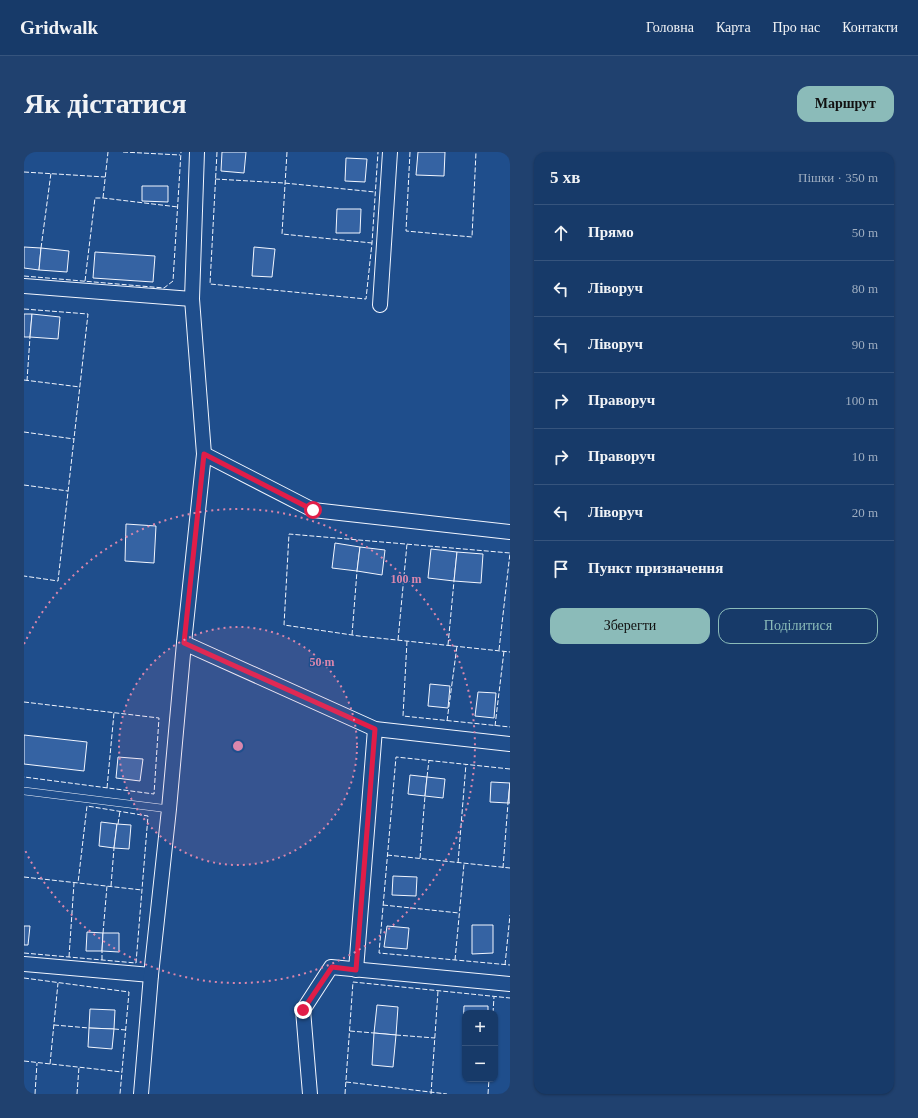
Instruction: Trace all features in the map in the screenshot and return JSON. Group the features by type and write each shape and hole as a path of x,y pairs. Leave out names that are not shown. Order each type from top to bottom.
{"street":[{"path":"141,1094 151,975 204,454 192,300 197,152"},
{"path":"380,305 390,152"},
{"path":"24,286 192,300"},
{"path":"204,454 313,510 510,532"},
{"path":"184,643 375,729 510,744"},
{"path":"356,970 375,729"},
{"path":"24,964 151,975"},
{"path":"310,1094 303,1010 332,967 510,984"}],"lane":[{"path":"24,791 169,809"}],"building":[{"path":"222,152 246,152 244,173 221,171"},
{"path":"418,152 445,152 444,176 416,175"},
{"path":"346,158 367,159 365,182 345,181"},
{"path":"142,186 168,186 168,202 142,201"},
{"path":"337,209 361,209 360,233 336,233"},
{"path":"24,247 41,248 39,270 24,268"},
{"path":"254,247 275,249 272,277 252,276"},
{"path":"41,248 69,251 67,272 39,270"},
{"path":"95,252 155,256 153,282 93,278"},
{"path":"24,314 32,314 30,337 24,337"},
{"path":"32,314 60,317 58,339 30,337"},
{"path":"126,524 156,526 154,563 125,561"},
{"path":"335,543 360,547 357,571 332,568"},
{"path":"360,547 385,550 382,575 357,571"},
{"path":"431,549 457,552 454,581 428,578"},
{"path":"457,552 483,554 481,583 454,581"},
{"path":"430,684 450,686 448,708 428,706"},
{"path":"478,692 496,693 494,718 475,716"},
{"path":"24,735 87,742 84,771 24,764"},
{"path":"118,757 143,759 140,781 116,778"},
{"path":"410,775 427,777 425,796 408,794"},
{"path":"427,777 445,779 443,798 425,796"},
{"path":"491,782 510,783 508,803 490,802"},
{"path":"510,783 510,803 508,803"},
{"path":"101,822 117,824 114,848 99,846"},
{"path":"117,824 131,825 129,849 114,848"},
{"path":"393,876 417,877 416,896 392,895"},
{"path":"472,925 493,925 493,953 472,954"},
{"path":"24,926 30,926 28,945 24,945"},
{"path":"387,926 409,928 407,949 384,947"},
{"path":"87,932 103,933 102,951 86,951"},
{"path":"103,933 119,933 119,952 102,951"},
{"path":"377,1005 398,1007 396,1035 374,1033"},
{"path":"464,1006 488,1006 488,1010 464,1010"},
{"path":"90,1009 115,1010 114,1029 89,1028"},
{"path":"89,1028 114,1029 112,1049 88,1047"},
{"path":"374,1033 396,1035 393,1067 372,1065"}],"fence":[{"path":"103,198 108,152"},
{"path":"123,152 180,155"},
{"path":"24,276 164,288 173,281 181,152"},
{"path":"217,152 210,284 366,299 372,243 378,152"},
{"path":"287,152 282,234 372,243"},
{"path":"410,152 406,231 472,237 476,152"},
{"path":"24,172 105,177"},
{"path":"41,248 51,173"},
{"path":"215,179 284,183 375,192"},
{"path":"85,281 95,198 178,207"},
{"path":"24,309 88,314 58,581 24,576"},
{"path":"27,381 30,337"},
{"path":"24,380 80,387"},
{"path":"24,432 74,439"},
{"path":"24,485 68,491"},
{"path":"499,650 510,553 289,534 284,625 359,636 510,652"},
{"path":"398,640 407,544"},
{"path":"352,635 357,571"},
{"path":"448,645 454,581"},
{"path":"407,641 403,716 510,727"},
{"path":"447,721 457,646"},
{"path":"495,726 504,651"},
{"path":"24,702 159,718 154,794 24,777"},
{"path":"107,788 114,713"},
{"path":"510,769 396,757 379,953 510,965"},
{"path":"427,777 429,760"},
{"path":"458,863 466,764"},
{"path":"420,858 425,796"},
{"path":"503,868 508,803"},
{"path":"24,953 136,963 148,816 87,806 78,883"},
{"path":"118,824 120,811"},
{"path":"111,886 114,848"},
{"path":"387,855 510,868"},
{"path":"455,960 464,864"},
{"path":"24,877 142,890"},
{"path":"69,957 74,883"},
{"path":"103,933 107,886"},
{"path":"383,905 459,913"},
{"path":"505,965 510,915"},
{"path":"102,951 102,960"},
{"path":"24,978 129,992 120,1094"},
{"path":"345,1094 353,982 510,998"},
{"path":"50,1064 58,983"},
{"path":"431,1094 438,991"},
{"path":"493,1010 494,997"},
{"path":"54,1025 89,1028"},
{"path":"114,1029 126,1030"},
{"path":"350,1031 374,1033"},
{"path":"396,1035 435,1038"},
{"path":"24,1061 122,1072"},
{"path":"35,1094 37,1063"},
{"path":"77,1094 79,1067"},
{"path":"346,1082 447,1094"},
{"path":"488,1094 489,1082"}],"route":[{"path":"303,1010 332,967 356,970 375,729 184,643 204,454 313,510"}]}
